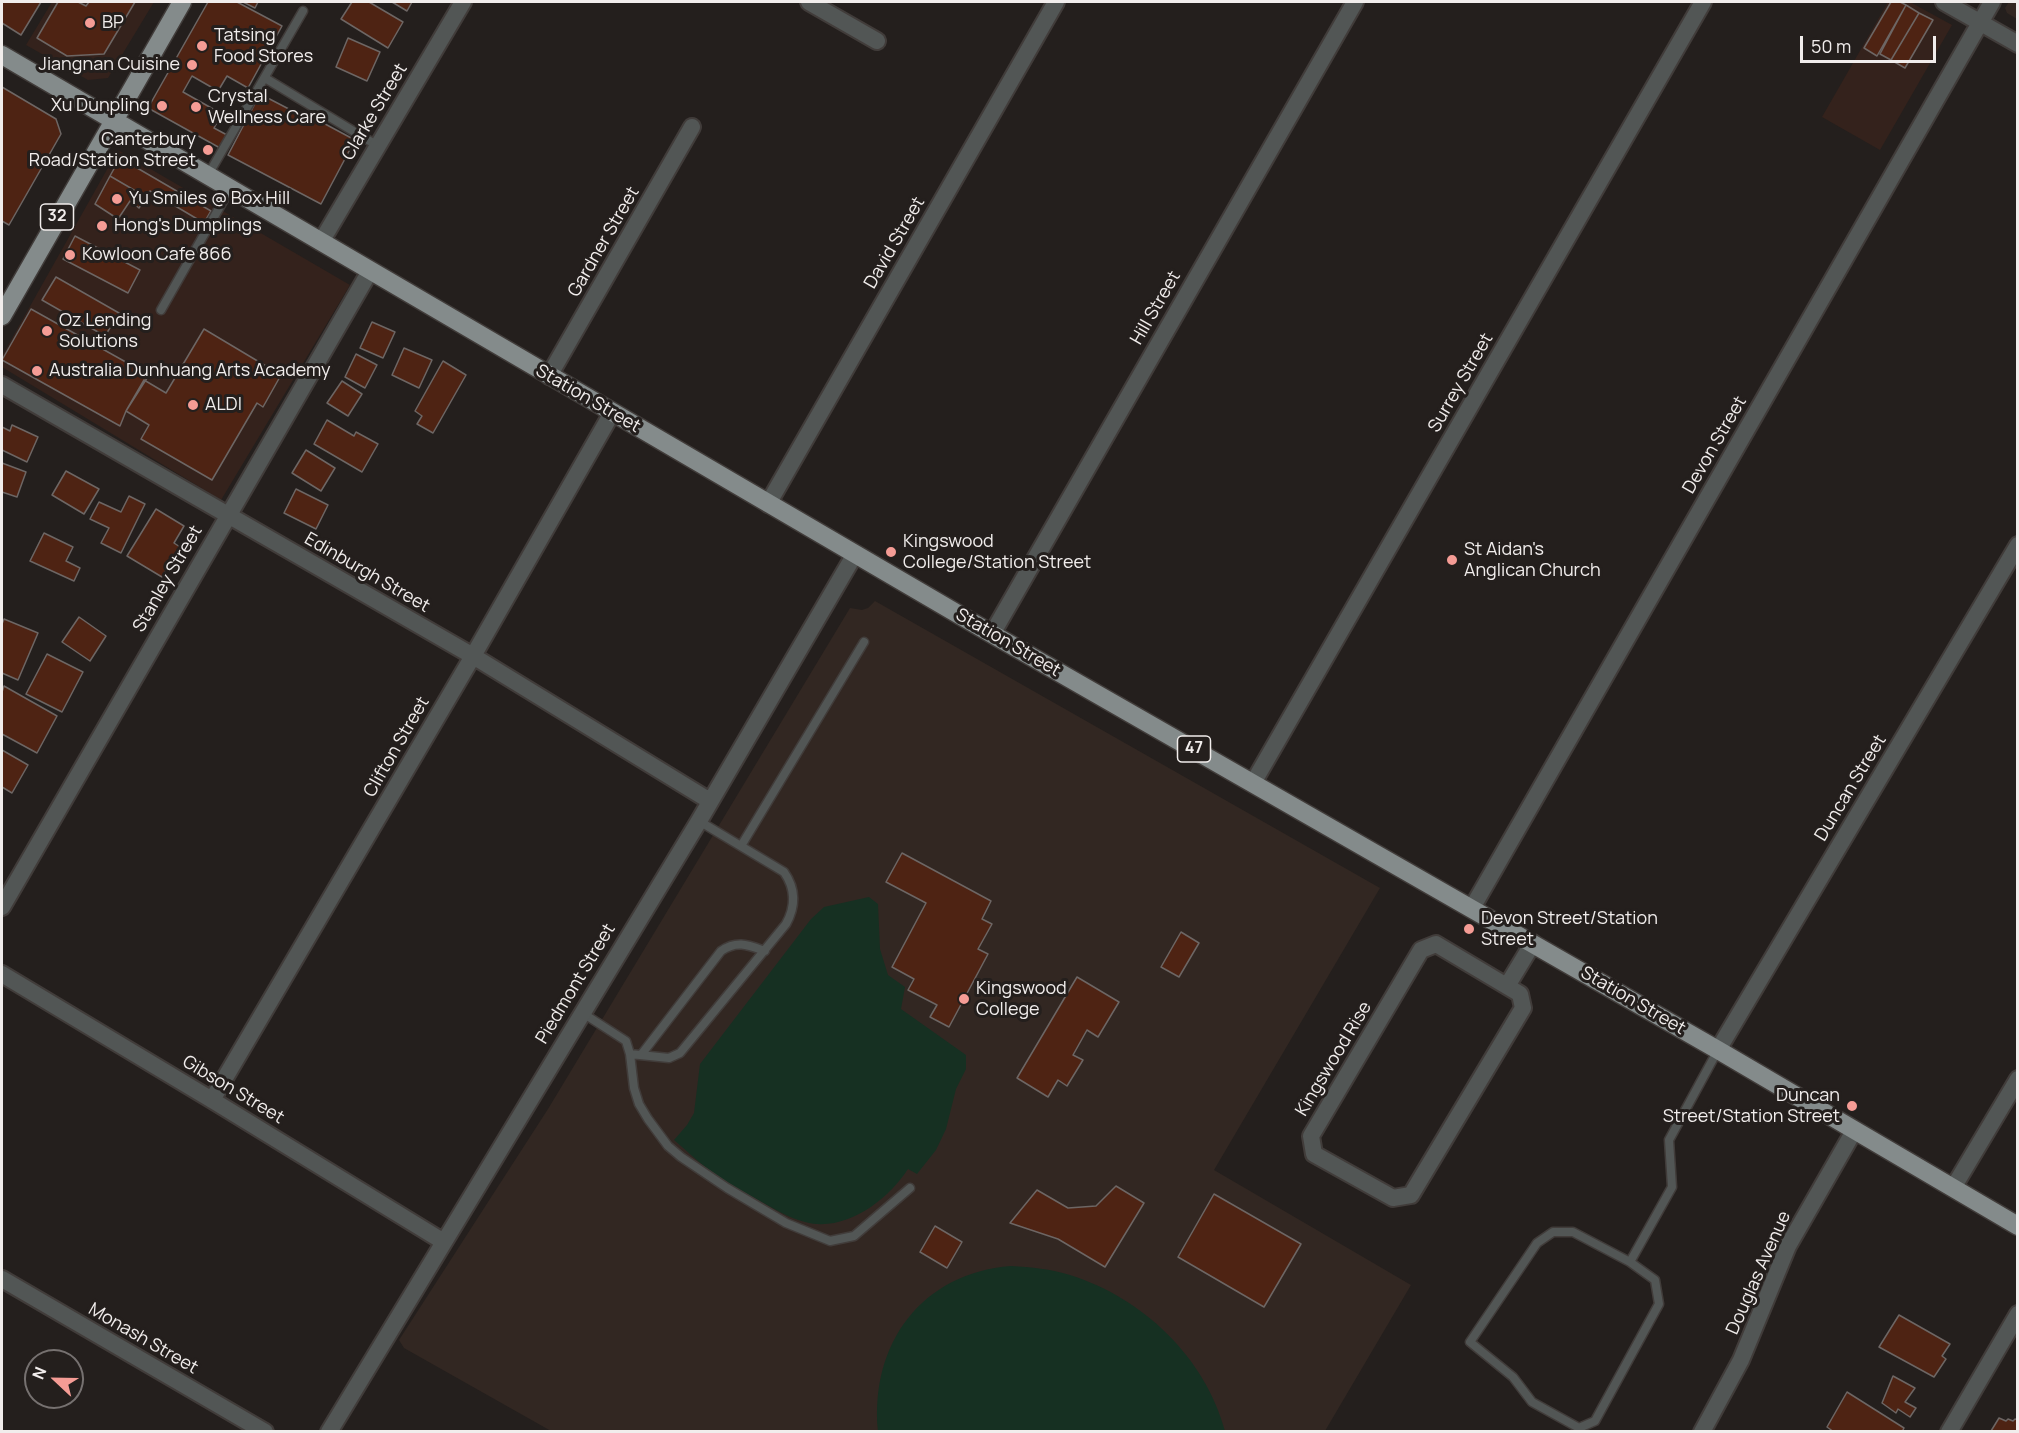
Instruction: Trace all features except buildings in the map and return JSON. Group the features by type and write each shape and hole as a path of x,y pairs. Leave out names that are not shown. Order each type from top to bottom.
{"main road":[{"name":"32","path":"2,316 182,2"},
{"name":"Station Street","path":"2,55 768,504 1533,943 2018,1226"}],"street":[{"name":"Clarke Street","path":"321,242 463,2"},
{"path":"809,2 877,41"},
{"name":"David Street","path":"768,504 1056,2"},
{"name":"Hill Street","path":"992,634 1355,2"},
{"name":"Surrey Street","path":"1253,783 1703,2"},
{"path":"1944,2 2018,44"},
{"name":"Devon Street","path":"1472,908 1992,2"},
{"name":"Gardner Street","path":"549,376 692,128"},
{"name":"Stanley Street","path":"2,907 370,271"},
{"name":"Edinburgh Street","path":"2,385 473,656 710,801"},
{"name":"Clifton Street","path":"212,1100 473,656 612,413"},
{"name":"Duncan Street","path":"1718,1050 2018,545"},
{"name":"Piedmont Street","path":"328,1431 699,821 855,554"},
{"path":"1507,986 1533,943"},
{"name":"Kingswood Rise","path":"1436,944 1507,986 1520,994 1523,1008 1411,1195 1393,1198 1314,1154 1311,1136 1421,950 1436,944"},
{"name":"Gibson Street","path":"2,974 444,1242"},
{"path":"1953,1188 2018,1079"},
{"name":"Douglas Avenue","path":"1702,1431 1741,1360 1788,1246 1854,1131"},
{"name":"Monash Street","path":"2,1280 266,1431"},
{"path":"1949,1431 2018,1314"}],"lane":[{"path":"208,175 303,11"},
{"path":"265,78 378,146"},
{"path":"161,310 231,188"},
{"path":"741,846 864,642"},
{"path":"630,1054 669,1058 680,1053 786,924 794,905 792,886 784,872 699,821"},
{"path":"641,1055 721,951 741,944 765,951"},
{"path":"581,1012 626,1041 639,1104 668,1146 727,1188 786,1223 830,1240 854,1236 910,1188"},
{"path":"1630,1262 1672,1187 1669,1140 1718,1050"},
{"path":"1553,1232 1573,1232 1630,1262 1656,1280 1659,1304 1595,1421 1579,1428 1532,1402 1513,1377 1470,1342 1536,1242 1553,1232"}],"shaded area":[{"name":"BP","path":"52,2 154,2 108,78 88,80 26,45"},
{"path":"1888,2 1910,2 1952,25 1880,150 1822,117"},
{"path":"2009,2 2017,2 2017,19 2007,13 2005,8"},
{"path":"118,150 350,285 221,500 2,367 2,356"},
{"name":"Kingswood College","path":"875,601 1380,888 1214,1170 1411,1285 1325,1431 551,1431 404,1348 399,1340 548,1109 850,608 862,610"}],"green space":[{"path":"869,897 878,904 880,949 888,975 905,987 901,1009 966,1055 966,1069 956,1089 946,1129 936,1150 917,1174 908,1169 889,1192 864,1211 850,1218 835,1223 805,1222 782,1213 717,1176 674,1140 694,1113 700,1064 811,919 824,907"},
{"path":"1011,1266 1056,1271 1070,1275 1097,1285 1146,1315 1186,1355 1203,1379 1216,1404 1225,1431 878,1431 878,1399 883,1369 893,1342 908,1318 928,1298 952,1282 979,1271"}],"place":[{"name":"BP","path":"90,23"},
{"name":"Tatsing Food Stores","path":"202,46"},
{"name":"Jiangnan Cuisine","path":"192,65"},
{"name":"Xu Dunpling","path":"162,106"},
{"name":"Crystal Wellness Care","path":"196,107"},
{"name":"Canterbury Road/Station Street","path":"208,150"},
{"name":"Yu Smiles @ Box Hill","path":"117,199"},
{"name":"Hong's Dumplings","path":"102,226"},
{"name":"Kowloon Cafe 866","path":"70,255"},
{"name":"Oz Lending Solutions","path":"47,331"},
{"name":"Australia Dunhuang Arts Academy","path":"37,371"},
{"name":"ALDI","path":"193,405"},
{"name":"Kingswood College/Station Street","path":"891,552"},
{"name":"St Aidan's Anglican Church","path":"1452,560"},
{"name":"Devon Street/Station Street","path":"1469,929"},
{"name":"Kingswood College","path":"964,999"},
{"name":"Duncan Street/Station Street","path":"1852,1106"}]}
